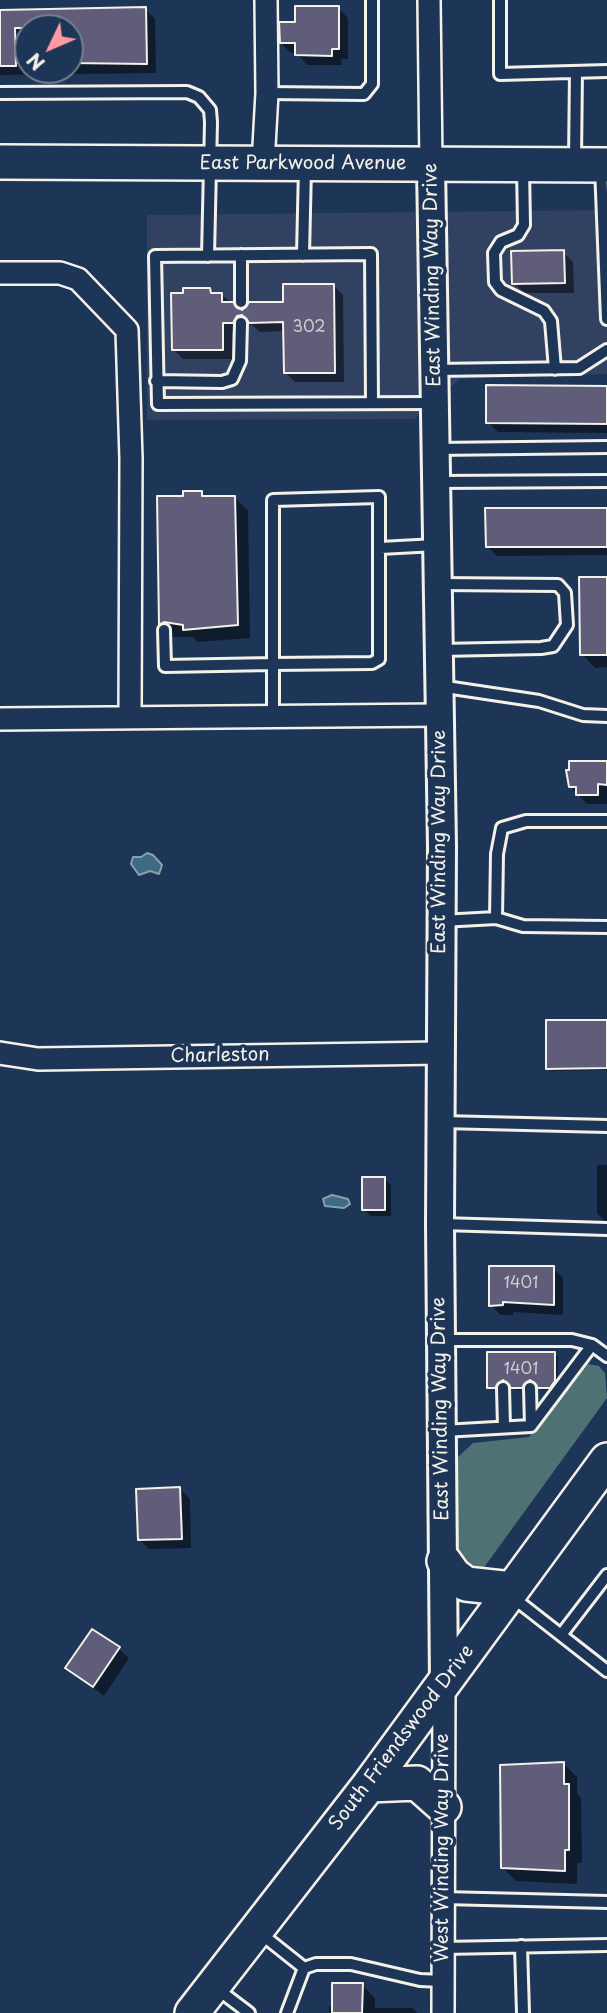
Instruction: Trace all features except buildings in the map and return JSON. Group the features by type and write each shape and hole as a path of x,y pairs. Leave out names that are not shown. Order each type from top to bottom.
{"main road":[{"name":"East Parkwood Avenue","path":"0,162 594,165"},
{"name":"South Friendswood Drive","path":"192,2013 369,1785 607,1460"},
{"path":"444,1561 454,1575 466,1584 510,1592"},
{"path":"369,1785 417,1783 444,1807"}],"street":[{"path":"263,164 267,93 266,0"},
{"name":"East Winding Way Drive","path":"429,0 440,715 440,1340 444,1683"},
{"path":"0,273 60,273 78,279 127,330 131,459 130,718"},
{"path":"0,719 440,715"},
{"name":"Charleston","path":"0,1054 38,1059 441,1053"},
{"name":"West Winding Way Drive","path":"443,2013 444,1683"}],"lane":[{"path":"267,93 364,94 372,84 372,0"},
{"path":"500,0 500,74 607,71"},
{"path":"576,72 606,229 607,319"},
{"path":"0,93 187,92 199,97 210,110 213,164 208,256"},
{"path":"303,255 305,164"},
{"path":"523,165 524,225 518,235 501,242 495,253 495,282 501,290 544,311 551,321 555,369"},
{"path":"372,403 371,254 155,256 158,404 435,403"},
{"path":"241,255 241,302"},
{"path":"156,381 222,382 232,379 240,361 241,323"},
{"path":"434,370 579,368 607,350"},
{"path":"435,449 607,447"},
{"path":"436,482 607,481"},
{"path":"164,630 164,666 273,664 372,663 379,659 379,497 273,500 273,664 273,716"},
{"path":"380,548 437,545"},
{"path":"438,584 558,585 565,593 567,625 553,646 439,650"},
{"path":"439,686 539,701 583,715 607,716"},
{"path":"496,918 496,854 502,828 526,821 607,821"},
{"path":"441,920 496,918 523,926 607,927"},
{"path":"440,1122 607,1126"},
{"path":"440,1224 607,1229"},
{"path":"440,1340 572,1340 592,1345 607,1356"},
{"path":"502,1340 502,1352"},
{"path":"531,1340 531,1352"},
{"path":"531,1426 592,1345"},
{"path":"503,1388 504,1427"},
{"path":"530,1388 531,1426"},
{"path":"441,1431 531,1426"},
{"path":"561,1635 607,1575"},
{"path":"510,1592 607,1671"},
{"path":"443,1898 607,1902"},
{"path":"258,1931 304,1968"},
{"path":"442,1948 607,1945"},
{"path":"522,1946 523,2013"},
{"path":"304,1968 316,1964 351,1964 420,1980 442,1981"},
{"path":"287,2013 304,1968"},
{"path":"214,1986 249,2013"}],"shaded area":[{"path":"607,210 607,374 460,379 414,419 147,420 147,215"},
{"path":"147,853 153,855 162,865 159,874 150,871 139,875 131,864 133,857 141,857"},
{"path":"332,1195 348,1199 350,1204 344,1208 325,1206 323,1199"}],"green space":[{"path":"588,1364 599,1366 605,1373 607,1398 485,1566 477,1571 457,1558 454,1536 458,1535 458,1457 473,1443 529,1437"}]}
